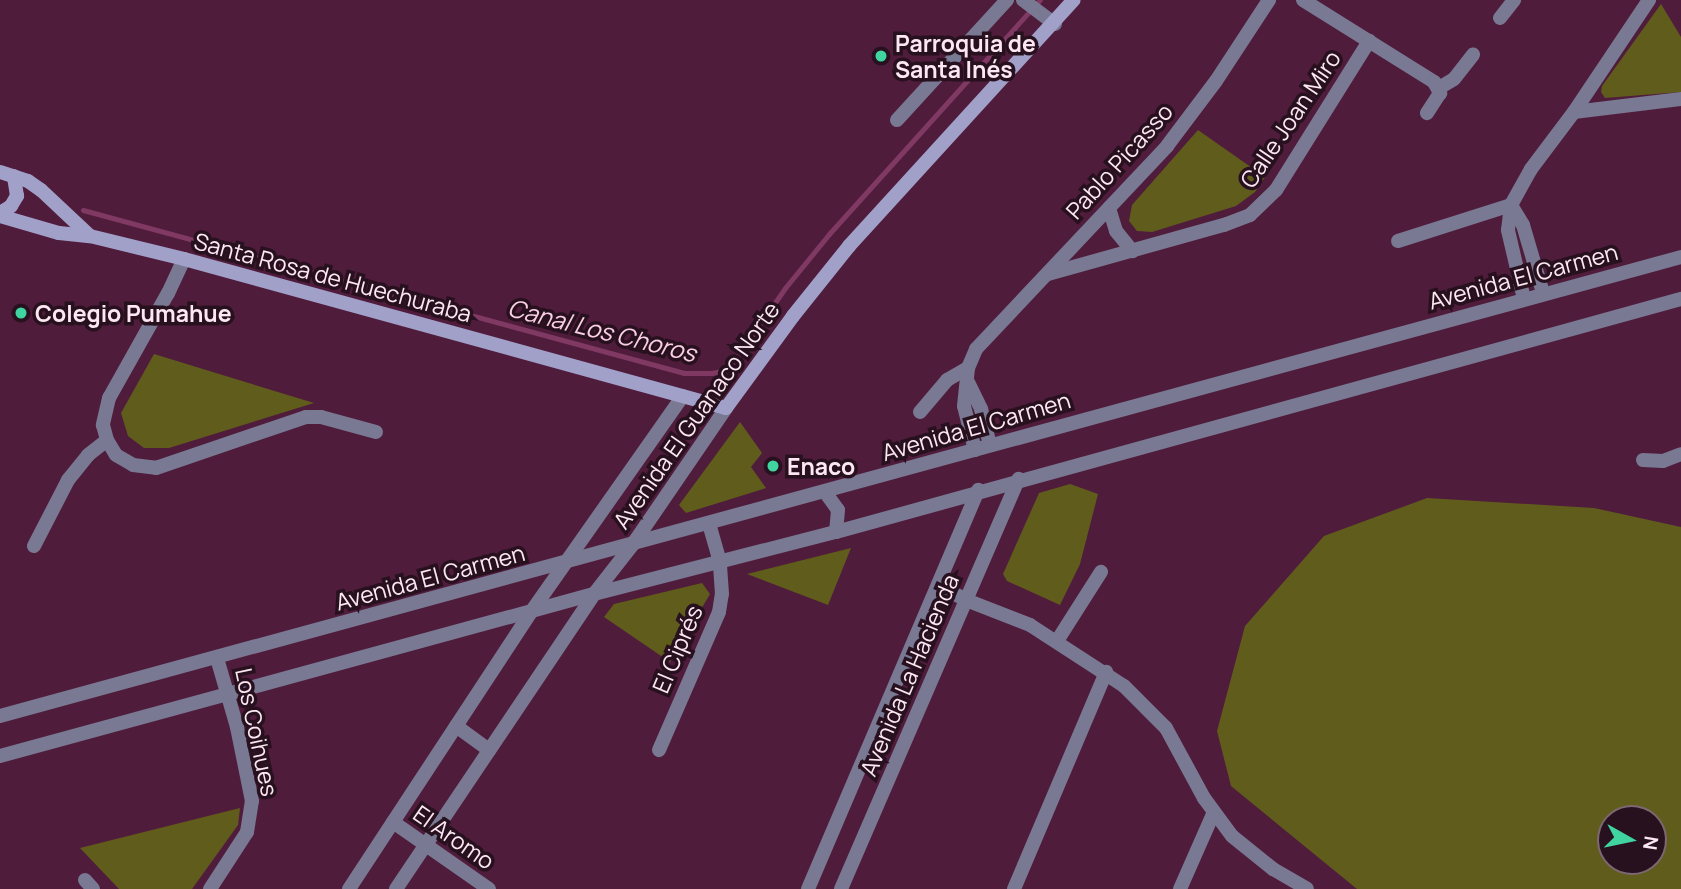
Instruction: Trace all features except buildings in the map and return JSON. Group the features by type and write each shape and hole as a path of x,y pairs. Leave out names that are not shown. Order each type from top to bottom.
{"street":[{"path":"897,120 1007,0"},
{"name":"Avenida El Guanaco Norte","path":"396,889 594,594 634,544 726,408 793,316 849,246 1049,20 1074,0"},
{"name":"Pablo Picasso","path":"968,375 983,339 1109,208 1191,116 1269,0"},
{"name":"Calle Joan Miro","path":"1303,0 1434,82 1439,88"},
{"path":"1500,18 1514,0"},
{"path":"1524,299 1508,230 1511,205 1531,169 1649,0"},
{"path":"1024,1 1049,20"},
{"name":"Calle Joan Miro","path":"1132,251 1237,221 1261,206 1276,190 1369,41"},
{"path":"1427,113 1438,97 1439,88 1454,79 1473,55"},
{"path":"1574,111 1681,99"},
{"path":"0,214 11,206 18,196 7,174"},
{"name":"Santa Rosa de Huechuraba","path":"7,174 41,190 90,236"},
{"path":"1398,241 1511,205"},
{"path":"1511,205 1523,225 1542,293"},
{"path":"1046,274 1132,251 1116,231 1109,208"},
{"name":"Santa Rosa de Huechuraba","path":"0,214 59,233 90,236 184,259 726,408"},
{"name":"Avenida El Carmen","path":"0,716 565,564 1542,293 1681,257"},
{"path":"184,259 169,293 109,398 103,425 107,440 116,455 133,465 156,468 306,417 321,417 376,432"},
{"path":"0,756 1680,302"},
{"path":"920,412 947,380 968,375"},
{"path":"968,375 981,409 990,446"},
{"path":"968,375 964,406 975,450"},
{"name":"Avenida El Guanaco Norte","path":"349,889 531,612 683,396"},
{"path":"34,546 68,480 88,455 107,440"},
{"path":"1643,460 1663,461 1681,454"},
{"name":"Avenida La Hacienda","path":"841,889 1018,480"},
{"name":"Avenida La Hacienda","path":"808,889 978,490"},
{"path":"825,492 838,510 836,532"},
{"name":"El Ciprés","path":"659,750 719,612 722,594 720,562 709,524"},
{"path":"1057,641 1101,572"},
{"path":"938,585 966,600 1030,625 1106,672 1139,698 1166,728 1214,813 1232,835 1273,869 1307,889"},
{"name":"Los Coihues","path":"210,889 247,832 252,801 217,658"},
{"path":"1014,889 1106,672"},
{"path":"456,726 489,750"},
{"path":"1180,889 1214,813"},
{"name":"El Aromo","path":"393,822 489,889"}],"shaded area":[{"path":"1661,4 1681,37 1681,92 1605,98 1601,92 1602,86"},
{"path":"1198,130 1265,177 1255,192 1236,206 1152,232 1137,231 1129,221 1132,205"},
{"path":"154,354 314,403 169,448 144,448 128,436 121,413"},
{"path":"740,422 762,453 751,467 766,488 686,513 679,505"},
{"path":"1070,484 1098,494 1080,564 1060,605 1007,581 1003,574 1039,493"},
{"path":"1427,498 1594,508 1681,527 1681,889 1357,889 1231,786 1217,731 1245,626 1324,536"},
{"path":"851,548 828,605 747,574"},
{"path":"702,583 710,594 670,662 604,617 614,604"},
{"path":"240,808 238,825 192,889 119,889 80,848"}],"waterway":[{"name":"Canal Los Choros","path":"83,210 684,373 712,373 725,370 735,360 785,288 829,234 1040,0"}],"place":[{"name":"Parroquia de Santa Inés","path":"881,56"},
{"name":"Colegio Pumahue","path":"21,313"},
{"name":"Enaco","path":"773,466"}]}
